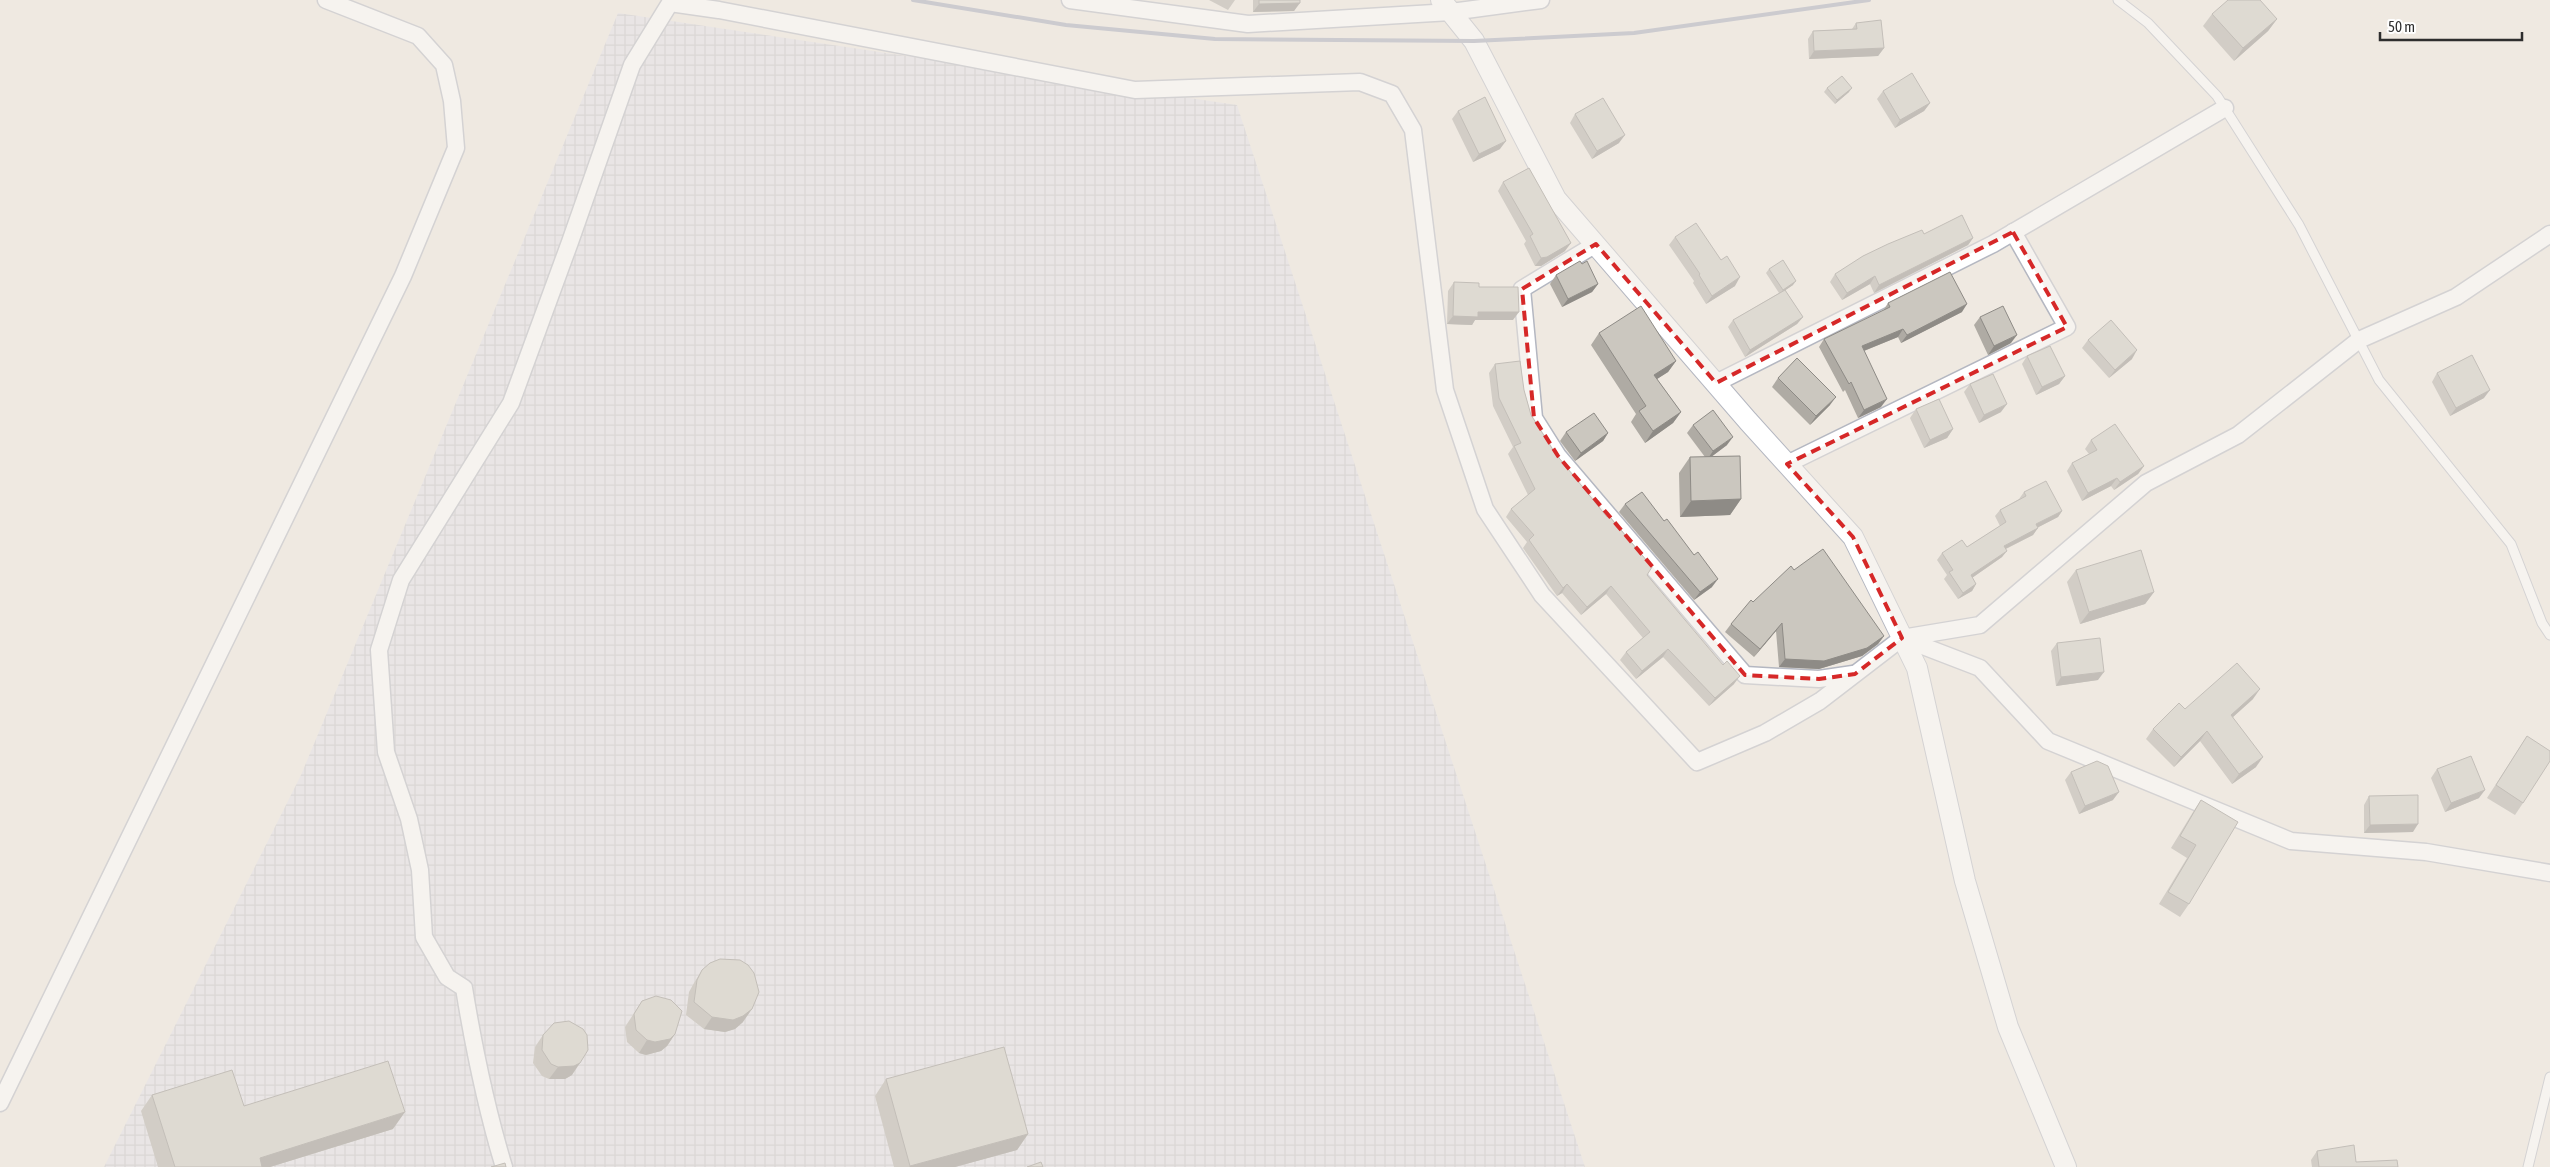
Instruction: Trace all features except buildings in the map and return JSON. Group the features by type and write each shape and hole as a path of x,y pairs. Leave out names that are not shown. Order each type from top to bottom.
{"street":[{"path":"0,1103 403,276 456,148 452,101 444,65 418,36 326,0"},
{"path":"1070,0 1248,24 1446,6 1541,0"},
{"path":"504,1167 492,1128 475,1054 464,988 447,977 424,937 420,870 409,819 386,752 379,650 401,580 511,403 632,65 670,4 719,10 1135,90 1360,82 1392,94 1413,130 1445,390 1485,508 1542,595 1697,762 1765,732 1820,701 1902,638 1980,625 2146,483 2238,434 2359,340 2456,297 2550,234"},
{"path":"1446,6 1474,41 1556,198 1787,464 1854,537 1916,668 1965,881 2008,1027 2066,1167"},
{"path":"1716,383 2013,232 2225,108"},
{"path":"1787,464 2067,328 2013,232"},
{"path":"1596,244 1522,289 1534,418 1558,456 1745,675 1819,680 1855,674"},
{"path":"1902,638 1980,668 2048,741 2291,840 2426,852 2550,873"}],"lane":[{"path":"2118,0 2148,24 2217,96 2300,225 2380,380 2510,544 2542,623 2550,635"},
{"path":"2528,1167 2550,1077"}],"highlighted area":[{"path":"2013,232 2067,327 1787,464 1853,537 1902,638 1855,674 1819,679 1745,675 1558,456 1534,418 1522,289 1596,244 1716,383"}],"shaded area":[{"path":"618,13 1237,105 1585,1167 104,1167 301,775"}],"railway":[{"path":"913,0 1066,25 1215,39 1474,41 1634,33 1869,0"}]}
